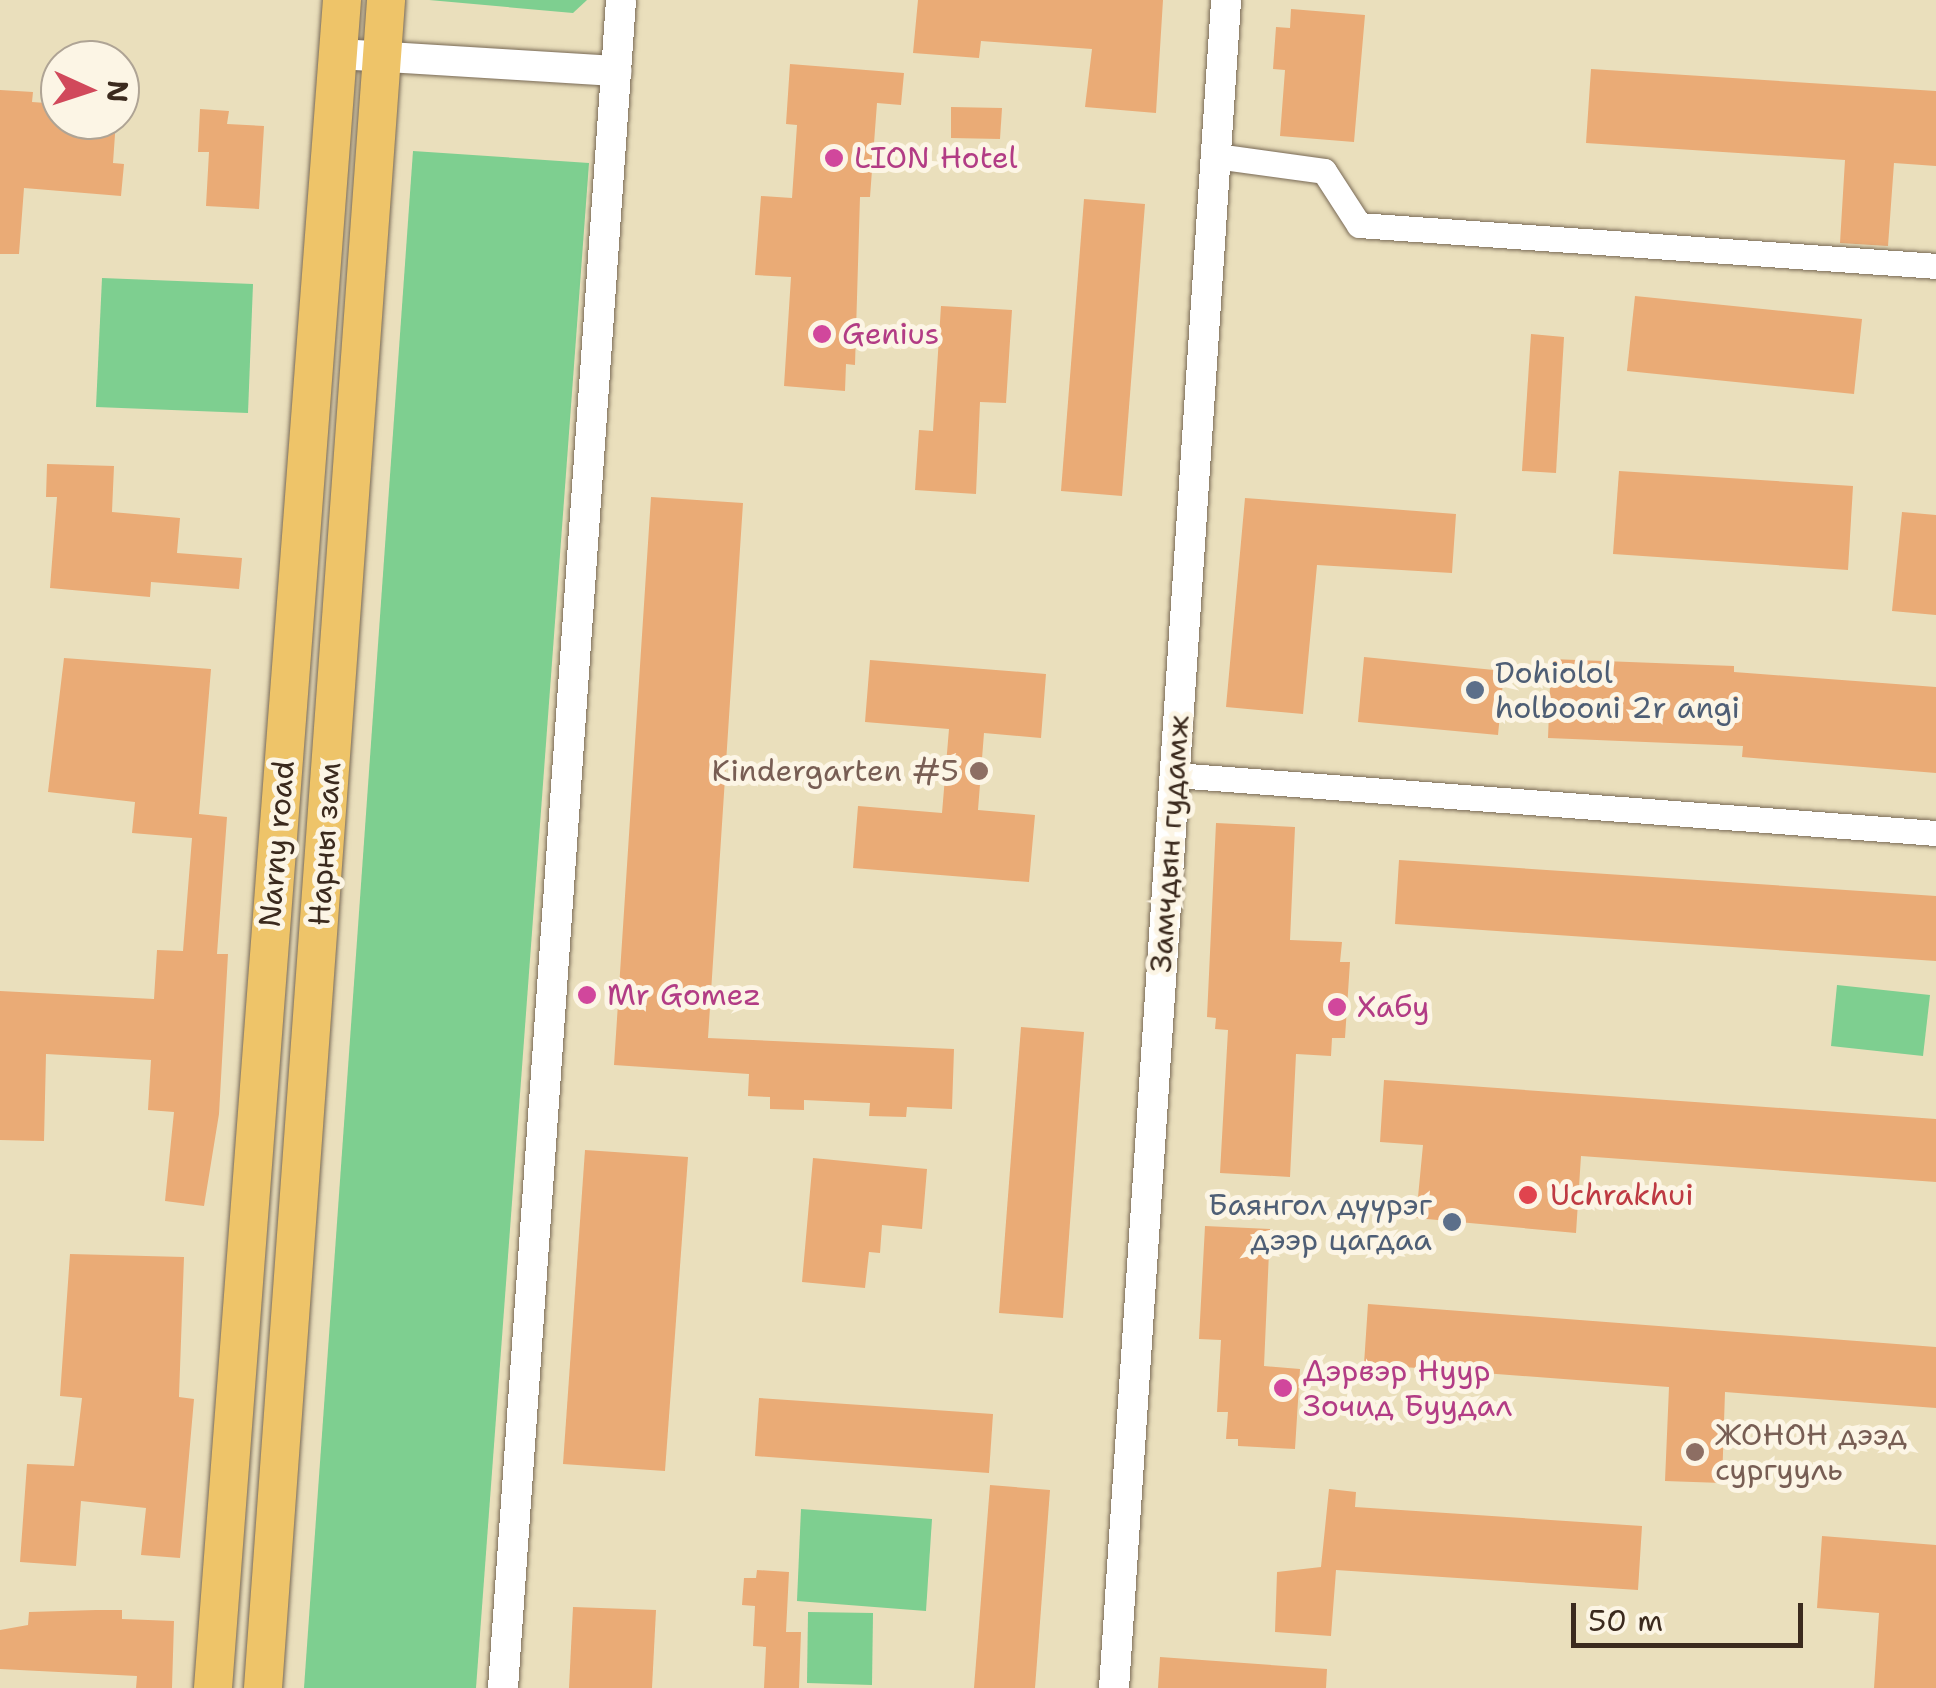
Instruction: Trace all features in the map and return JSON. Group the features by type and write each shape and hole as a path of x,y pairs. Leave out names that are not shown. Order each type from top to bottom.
{"main road":[{"name":"Narny road","path":"213,1688 342,0"},
{"name":"Нарны зам","path":"263,1688 386,0"}],"street":[{"path":"503,1688 621,0"},
{"name":"Замчдын гудамж","path":"1114,1688 1226,0"},
{"path":"338,54 616,71"},
{"path":"1216,156 1324,171 1359,225 1936,266"},
{"path":"1175,774 1936,833"}],"green space":[{"path":"429,0 587,0 573,13"},
{"path":"413,151 589,163 476,1688 304,1688"},
{"path":"102,278 253,284 248,413 96,407"},
{"path":"1837,985 1930,995 1923,1056 1831,1046"},
{"path":"801,1509 932,1519 926,1611 797,1601"},
{"path":"808,1612 873,1613 872,1685 807,1683"}],"building":[{"path":"918,0 1163,0 1156,113 1085,107 1092,49 981,41 979,58 913,53"},
{"path":"1291,9 1365,15 1354,142 1280,136 1285,70 1273,69 1276,27 1290,28"},
{"path":"790,64 904,73 901,105 877,103 870,197 860,197 855,365 846,364 845,391 784,386 791,277 755,275 761,196 792,198 797,125 786,124"},
{"path":"1591,69 1936,91 1936,166 1894,163 1888,246 1840,243 1845,160 1586,143"},
{"path":"0,90 33,92 32,102 40,103 40,140 115,140 113,163 124,164 121,196 24,188 19,254 0,254"},
{"path":"951,107 1002,108 1000,139 951,138"},
{"path":"200,109 229,111 227,124 264,126 259,209 206,206 209,152 198,152"},
{"path":"1084,199 1145,204 1122,496 1061,491"},
{"path":"1635,296 1862,319 1854,394 1627,371"},
{"path":"941,306 1012,310 1006,403 980,402 976,494 915,490 919,430 933,431"},
{"path":"1531,334 1564,337 1556,473 1522,471"},
{"path":"47,464 114,466 112,512 180,518 177,553 242,558 239,589 151,582 150,597 50,588 57,497 46,497"},
{"path":"1619,471 1853,486 1848,570 1613,554"},
{"path":"651,497 743,503 708,1038 954,1049 952,1109 907,1107 906,1117 869,1116 870,1103 804,1100 804,1110 770,1109 770,1097 748,1096 749,1074 614,1065"},
{"path":"1245,498 1456,514 1452,573 1317,565 1303,714 1226,707"},
{"path":"1902,512 1936,515 1936,615 1892,611"},
{"path":"1364,657 1504,671 1498,735 1358,722"},
{"path":"64,658 211,669 199,814 227,817 217,954 228,954 219,1114 204,1206 165,1201 174,1112 148,1110 151,1060 46,1054 44,1141 0,1140 0,991 154,999 157,950 183,951 192,838 132,833 135,802 48,792"},
{"path":"1551,659 1734,666 1734,672 1936,687 1936,773 1742,757 1743,746 1548,738"},
{"path":"870,660 1046,674 1041,738 984,733 978,810 1035,815 1029,882 853,868 858,806 942,813 949,729 865,722"},
{"path":"1216,823 1295,827 1290,940 1342,942 1340,962 1350,962 1345,1038 1332,1038 1331,1056 1296,1054 1290,1177 1220,1173 1228,1030 1215,1029 1216,1018 1207,1017"},
{"path":"1399,860 1936,896 1936,961 1395,924"},
{"path":"1021,1027 1084,1032 1063,1318 999,1313"},
{"path":"1384,1080 1936,1119 1936,1182 1581,1156 1576,1233 1416,1218 1423,1145 1380,1142"},
{"path":"585,1150 688,1157 665,1471 563,1464"},
{"path":"813,1158 927,1169 922,1229 882,1225 880,1253 869,1252 865,1288 802,1282"},
{"path":"1205,1226 1270,1229 1264,1366 1300,1369 1295,1449 1238,1446 1238,1439 1226,1439 1228,1412 1217,1412 1221,1340 1199,1339"},
{"path":"70,1254 184,1257 179,1397 194,1399 180,1558 141,1555 146,1508 81,1501 76,1566 20,1562 27,1464 74,1466 82,1398 60,1396"},
{"path":"1368,1304 1936,1347 1936,1408 1725,1392 1722,1483 1665,1481 1669,1387 1364,1364"},
{"path":"759,1398 993,1414 989,1473 755,1456"},
{"path":"990,1485 1050,1490 1035,1688 974,1688"},
{"path":"1329,1489 1356,1492 1355,1507 1642,1526 1638,1590 1336,1570 1331,1636 1275,1632 1277,1572 1321,1567"},
{"path":"1822,1536 1936,1545 1936,1688 1874,1688 1879,1613 1817,1608"},
{"path":"757,1570 789,1572 786,1632 801,1632 799,1688 764,1688 766,1647 753,1646 755,1606 742,1605 744,1578 756,1578"},
{"path":"573,1607 656,1610 652,1688 569,1688"},
{"path":"122,1610 122,1619 174,1621 172,1688 136,1688 137,1676 0,1669 0,1630 28,1625 29,1612"},
{"path":"1160,1657 1327,1669 1326,1688 1158,1688"}],"place":[{"name":"LION Hotel","path":"834,158"},
{"name":"Genius","path":"822,334"},
{"name":"Dohiolol holbooni 2r angi","path":"1475,690"},
{"name":"Kindergarten #5","path":"979,771"},
{"name":"Mr Gomez","path":"587,995"},
{"name":"Хабу","path":"1337,1007"},
{"name":"Uchrakhui","path":"1528,1195"},
{"name":"Баянгол дүүрэг дээр цагдаа","path":"1452,1222"},
{"name":"Дэрвэр Нуур Зочид Буудал","path":"1283,1388"},
{"name":"ЖОНОН дээд сургууль","path":"1695,1452"}]}
